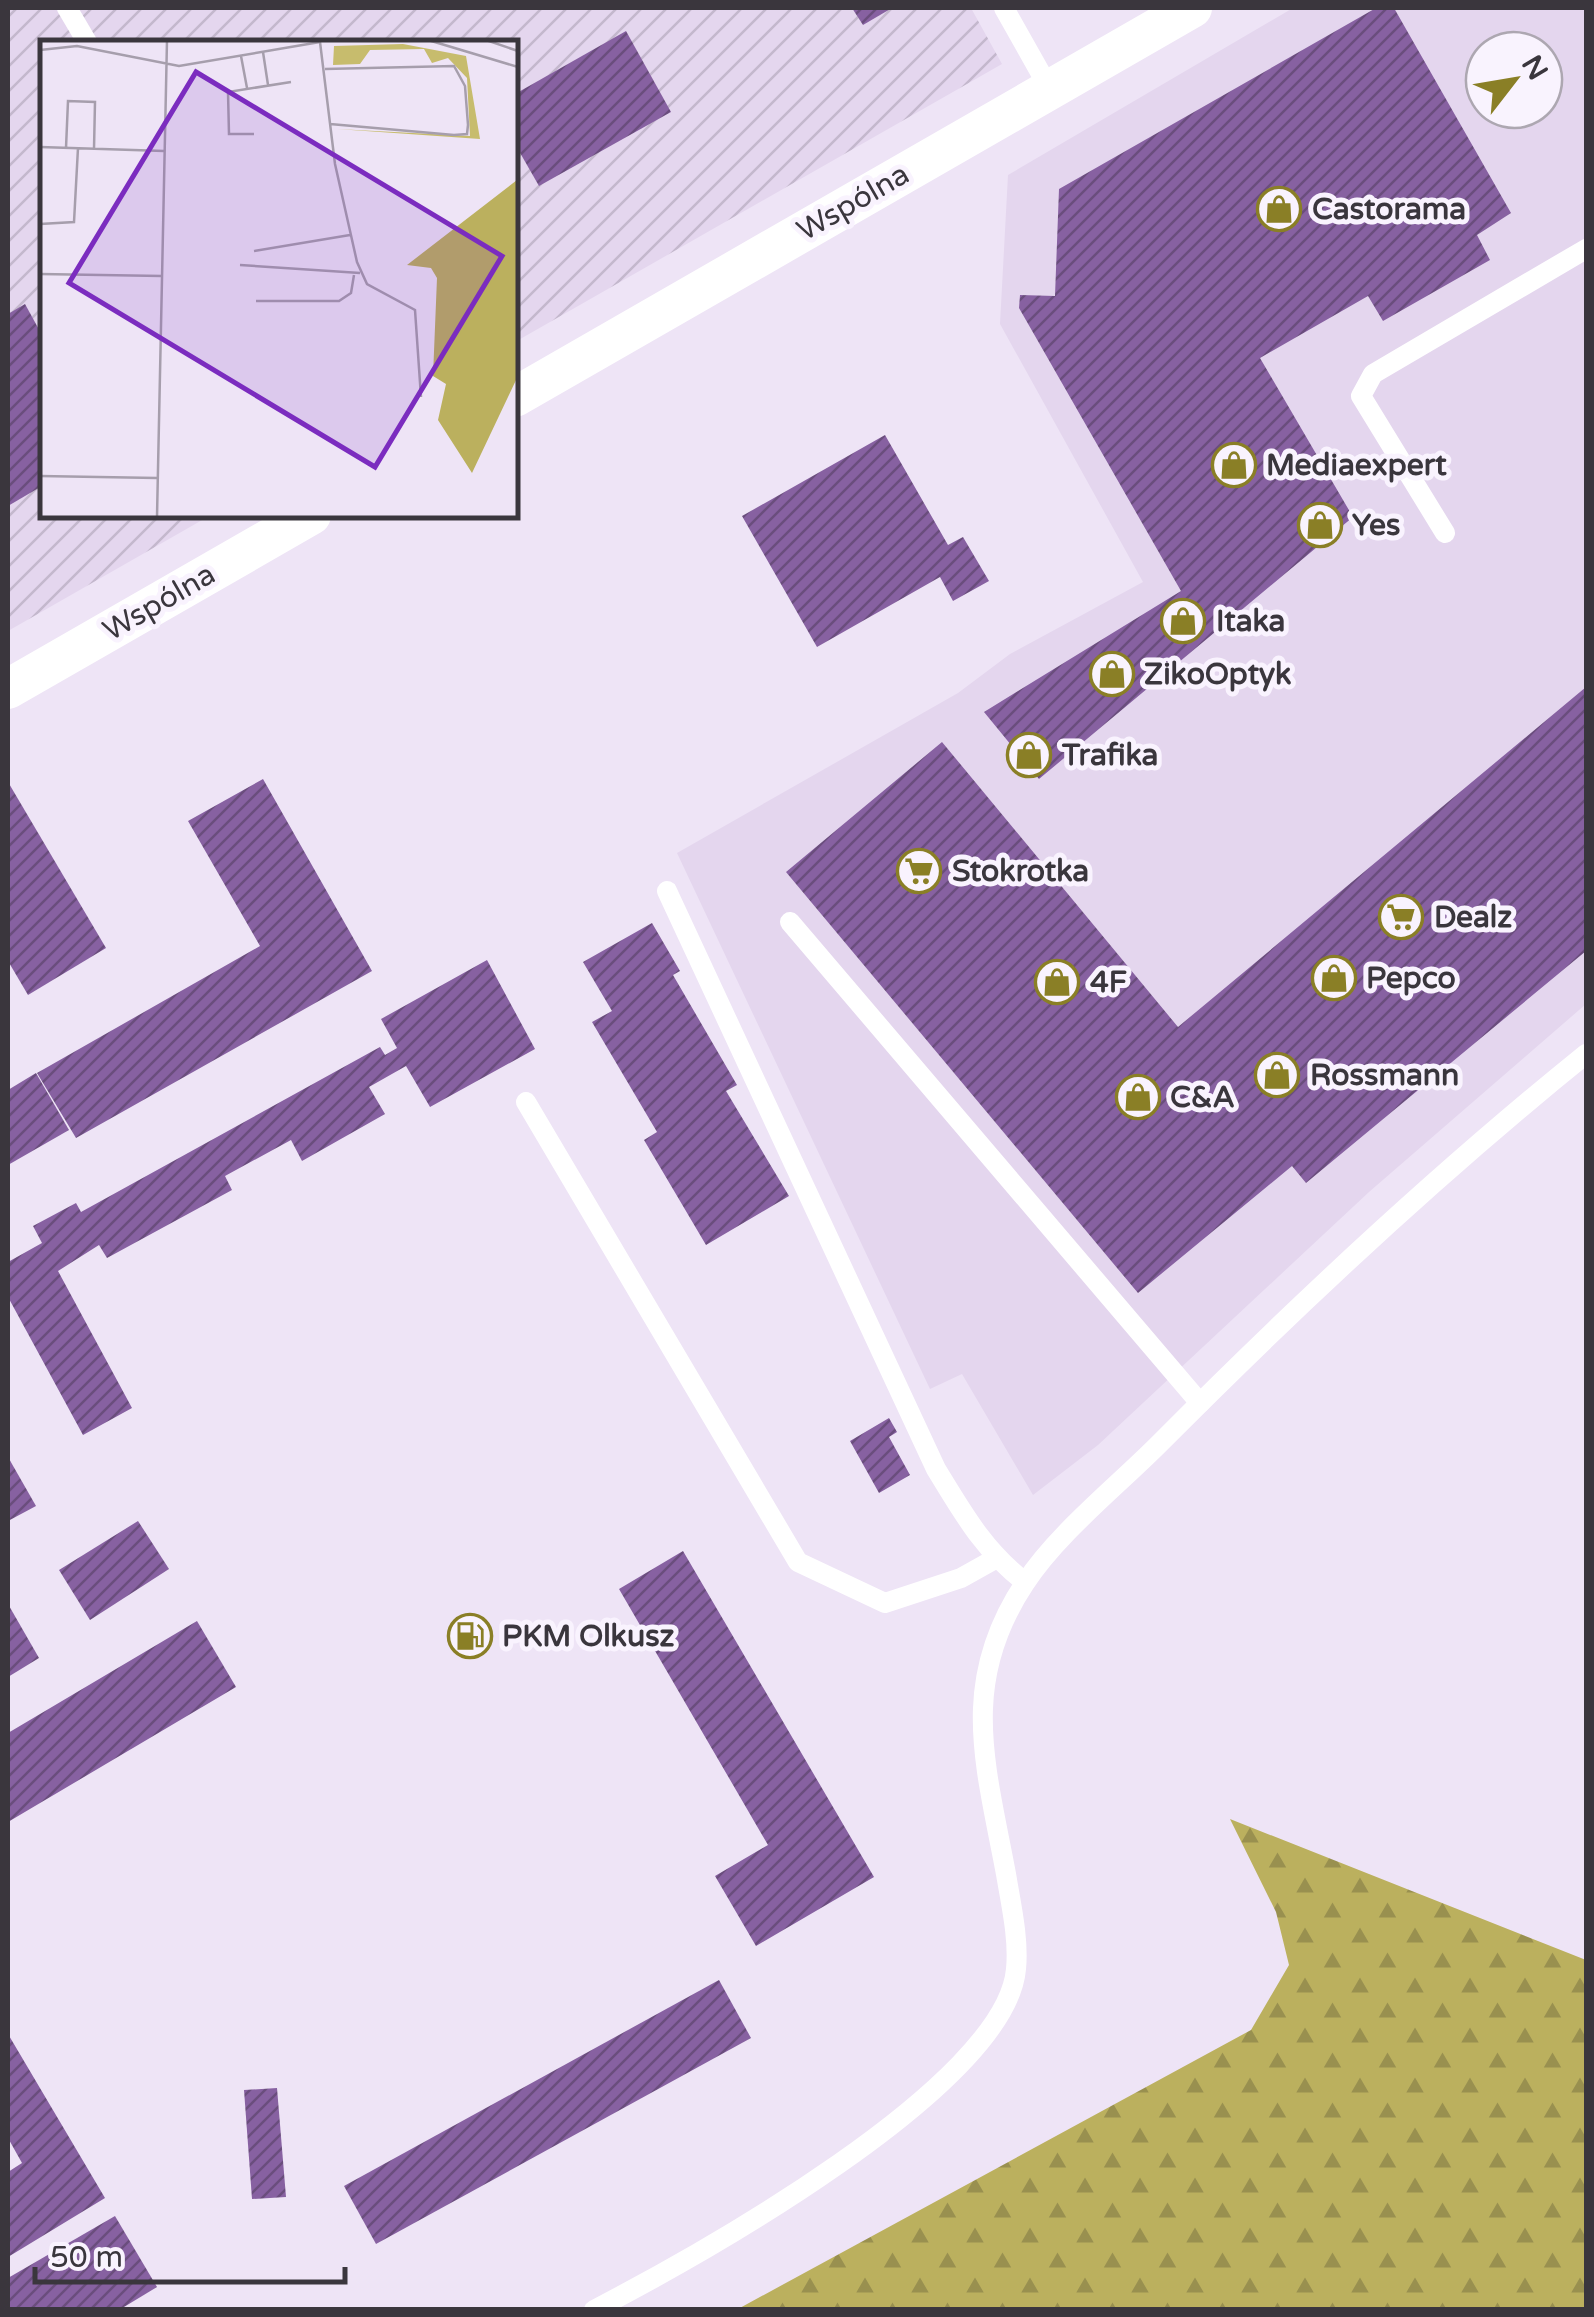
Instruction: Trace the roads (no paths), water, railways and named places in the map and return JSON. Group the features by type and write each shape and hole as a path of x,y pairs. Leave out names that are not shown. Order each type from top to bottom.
{"street":[{"name":"Wspólna","path":"518,395 1192,8"},
{"name":"Wspólna","path":"8,689 306,518"}],"lane":[{"path":"67,8 86,40"},
{"path":"1004,8 1049,88"},
{"path":"1445,534 1361,396 1373,374 1586,249"},
{"path":"668,891 936,1470 995,1559 1026,1582"},
{"path":"790,922 1200,1403"},
{"path":"594,2310 699,2256 903,2118 965,2059 1003,2014 1016,1970 1012,1908 979,1732 988,1658 1026,1582 1265,1338 1586,1054"},
{"path":"526,1102 798,1562 885,1603 962,1578 995,1559"}],"place":[{"name":"Castorama","path":"1279,209"},
{"name":"Mediaexpert","path":"1234,465"},
{"name":"Yes","path":"1320,525"},
{"name":"Itaka","path":"1183,621"},
{"name":"ZikoOptyk","path":"1112,674"},
{"name":"Trafika","path":"1029,755"},
{"name":"Stokrotka","path":"919,871"},
{"name":"Dealz","path":"1401,917"},
{"name":"Pepco","path":"1334,978"},
{"name":"4F","path":"1057,982"},
{"name":"Rossmann","path":"1277,1075"},
{"name":"C&A","path":"1138,1097"},
{"name":"PKM Olkusz","path":"470,1636"}]}
